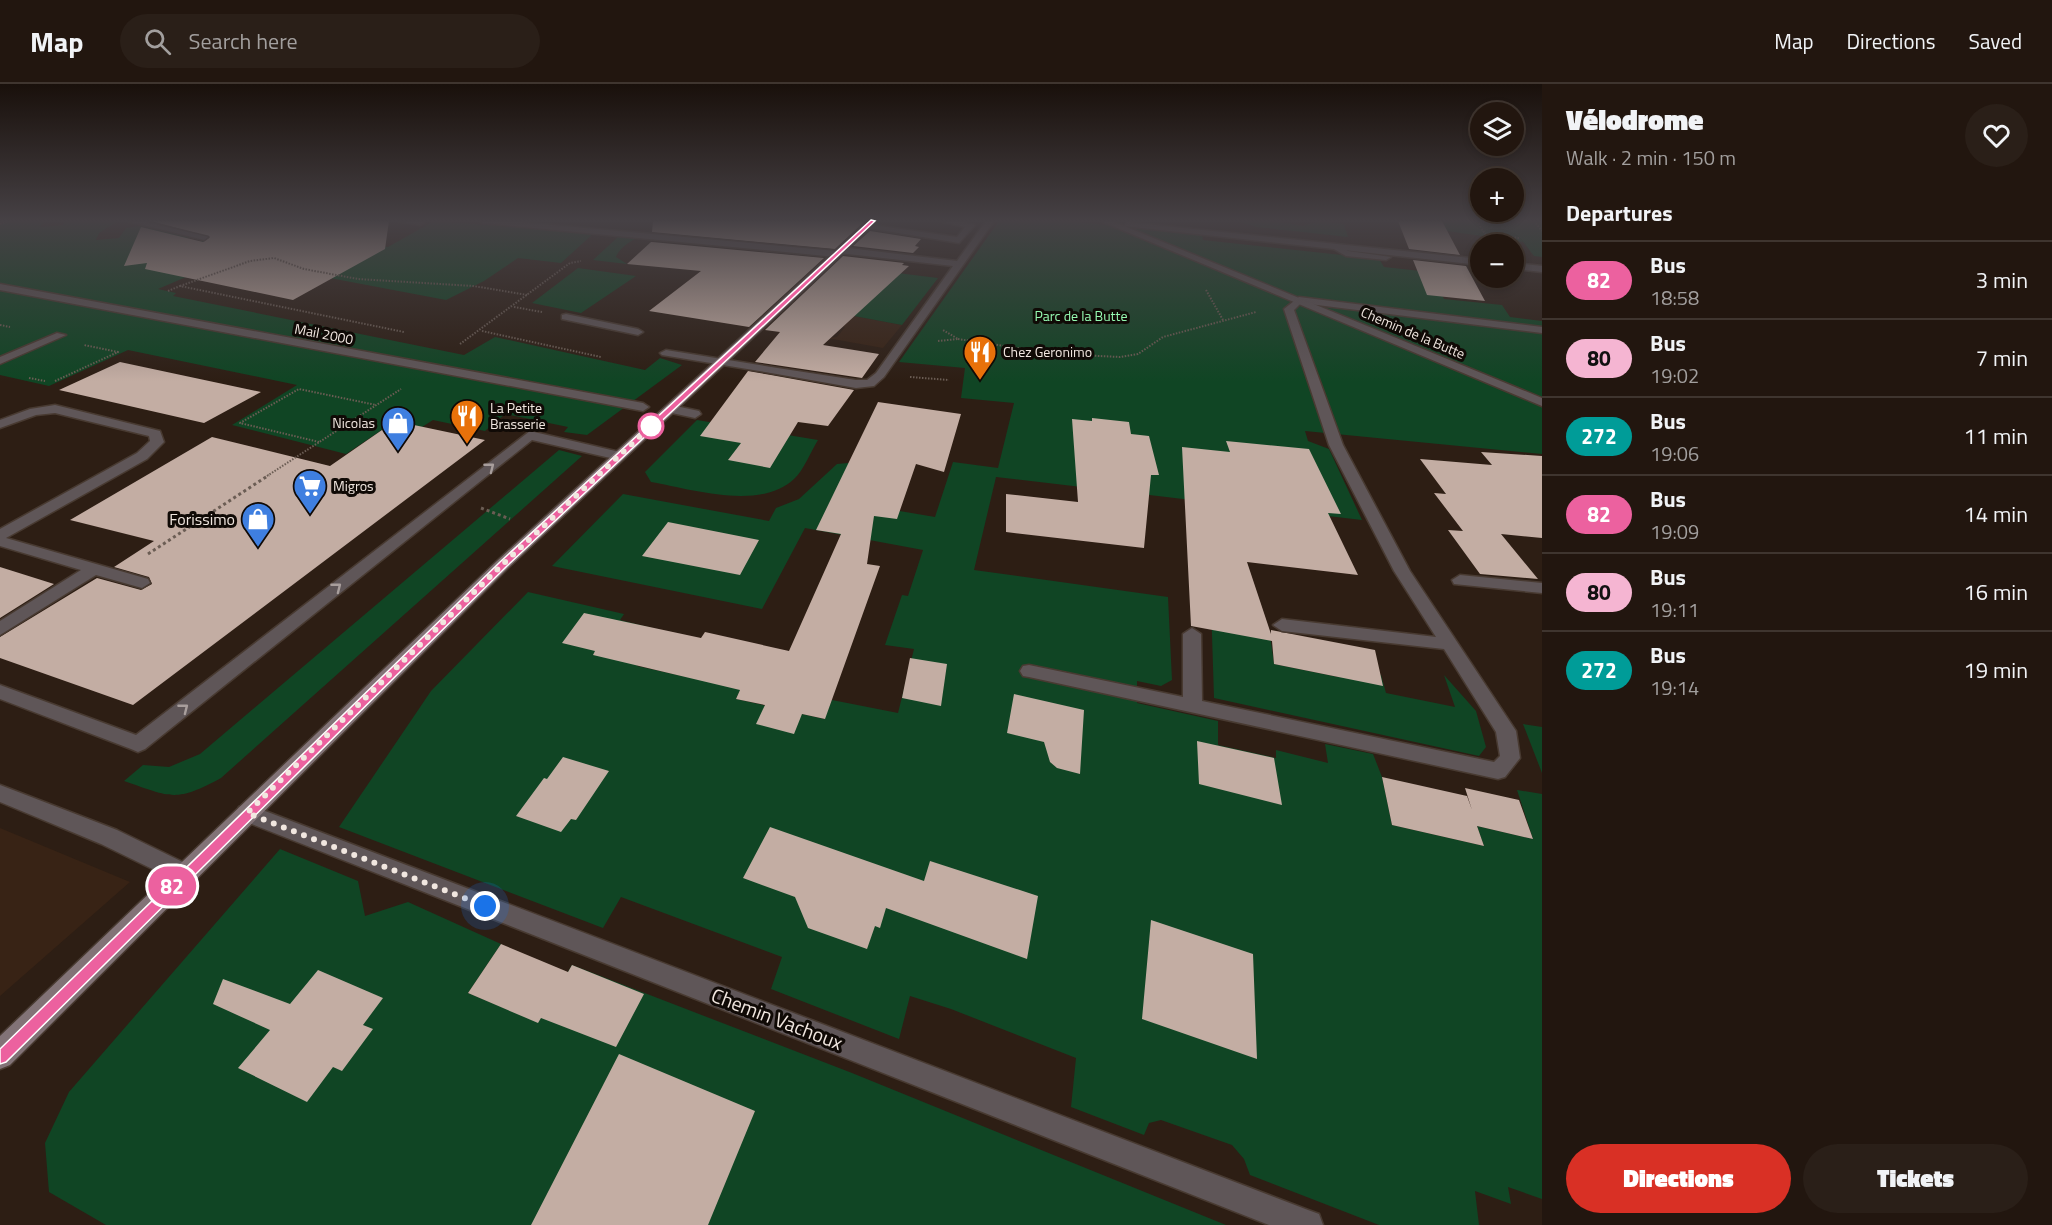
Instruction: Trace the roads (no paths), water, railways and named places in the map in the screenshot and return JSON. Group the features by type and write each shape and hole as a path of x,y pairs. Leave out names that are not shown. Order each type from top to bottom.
{"main road":[{"path":"0,1055 247,813 619,456 815,274"}],"street":[{"path":"666,353 856,384 870,383 880,375 952,274"},
{"name":"Chemin de la Butte","path":"1224,274 1294,305 1542,402"},
{"name":"Mail 2000","path":"0,287 643,407"},
{"path":"1029,671 1498,771 1510,758 1506,731 1402,571 1336,445 1294,305 1542,330"},
{"path":"566,317 638,332"},
{"path":"0,361 58,337"},
{"path":"0,424 34,412 55,409 155,434 157,442 142,456 0,535"},
{"path":"671,409 695,414"},
{"path":"0,692 138,744 530,435 619,456"},
{"path":"0,541 142,583"},
{"path":"0,629 94,570"},
{"path":"1460,580 1542,588"},
{"path":"1282,625 1449,644"},
{"path":"1192,634 1192,705"},
{"path":"0,793 109,837 185,874"},
{"name":"Chemin Vachoux","path":"247,813 1308,1225"}],"place":[{"name":"Chez Geronimo","path":"980,381"},
{"name":"La Petite Brasserie","path":"467,445"},
{"name":"Nicolas","path":"398,452"},
{"name":"Migros","path":"310,515"},
{"name":"Forissimo","path":"258,548"}],"park label":[{"name":"Parc de la Butte","path":"1081,316"}]}
